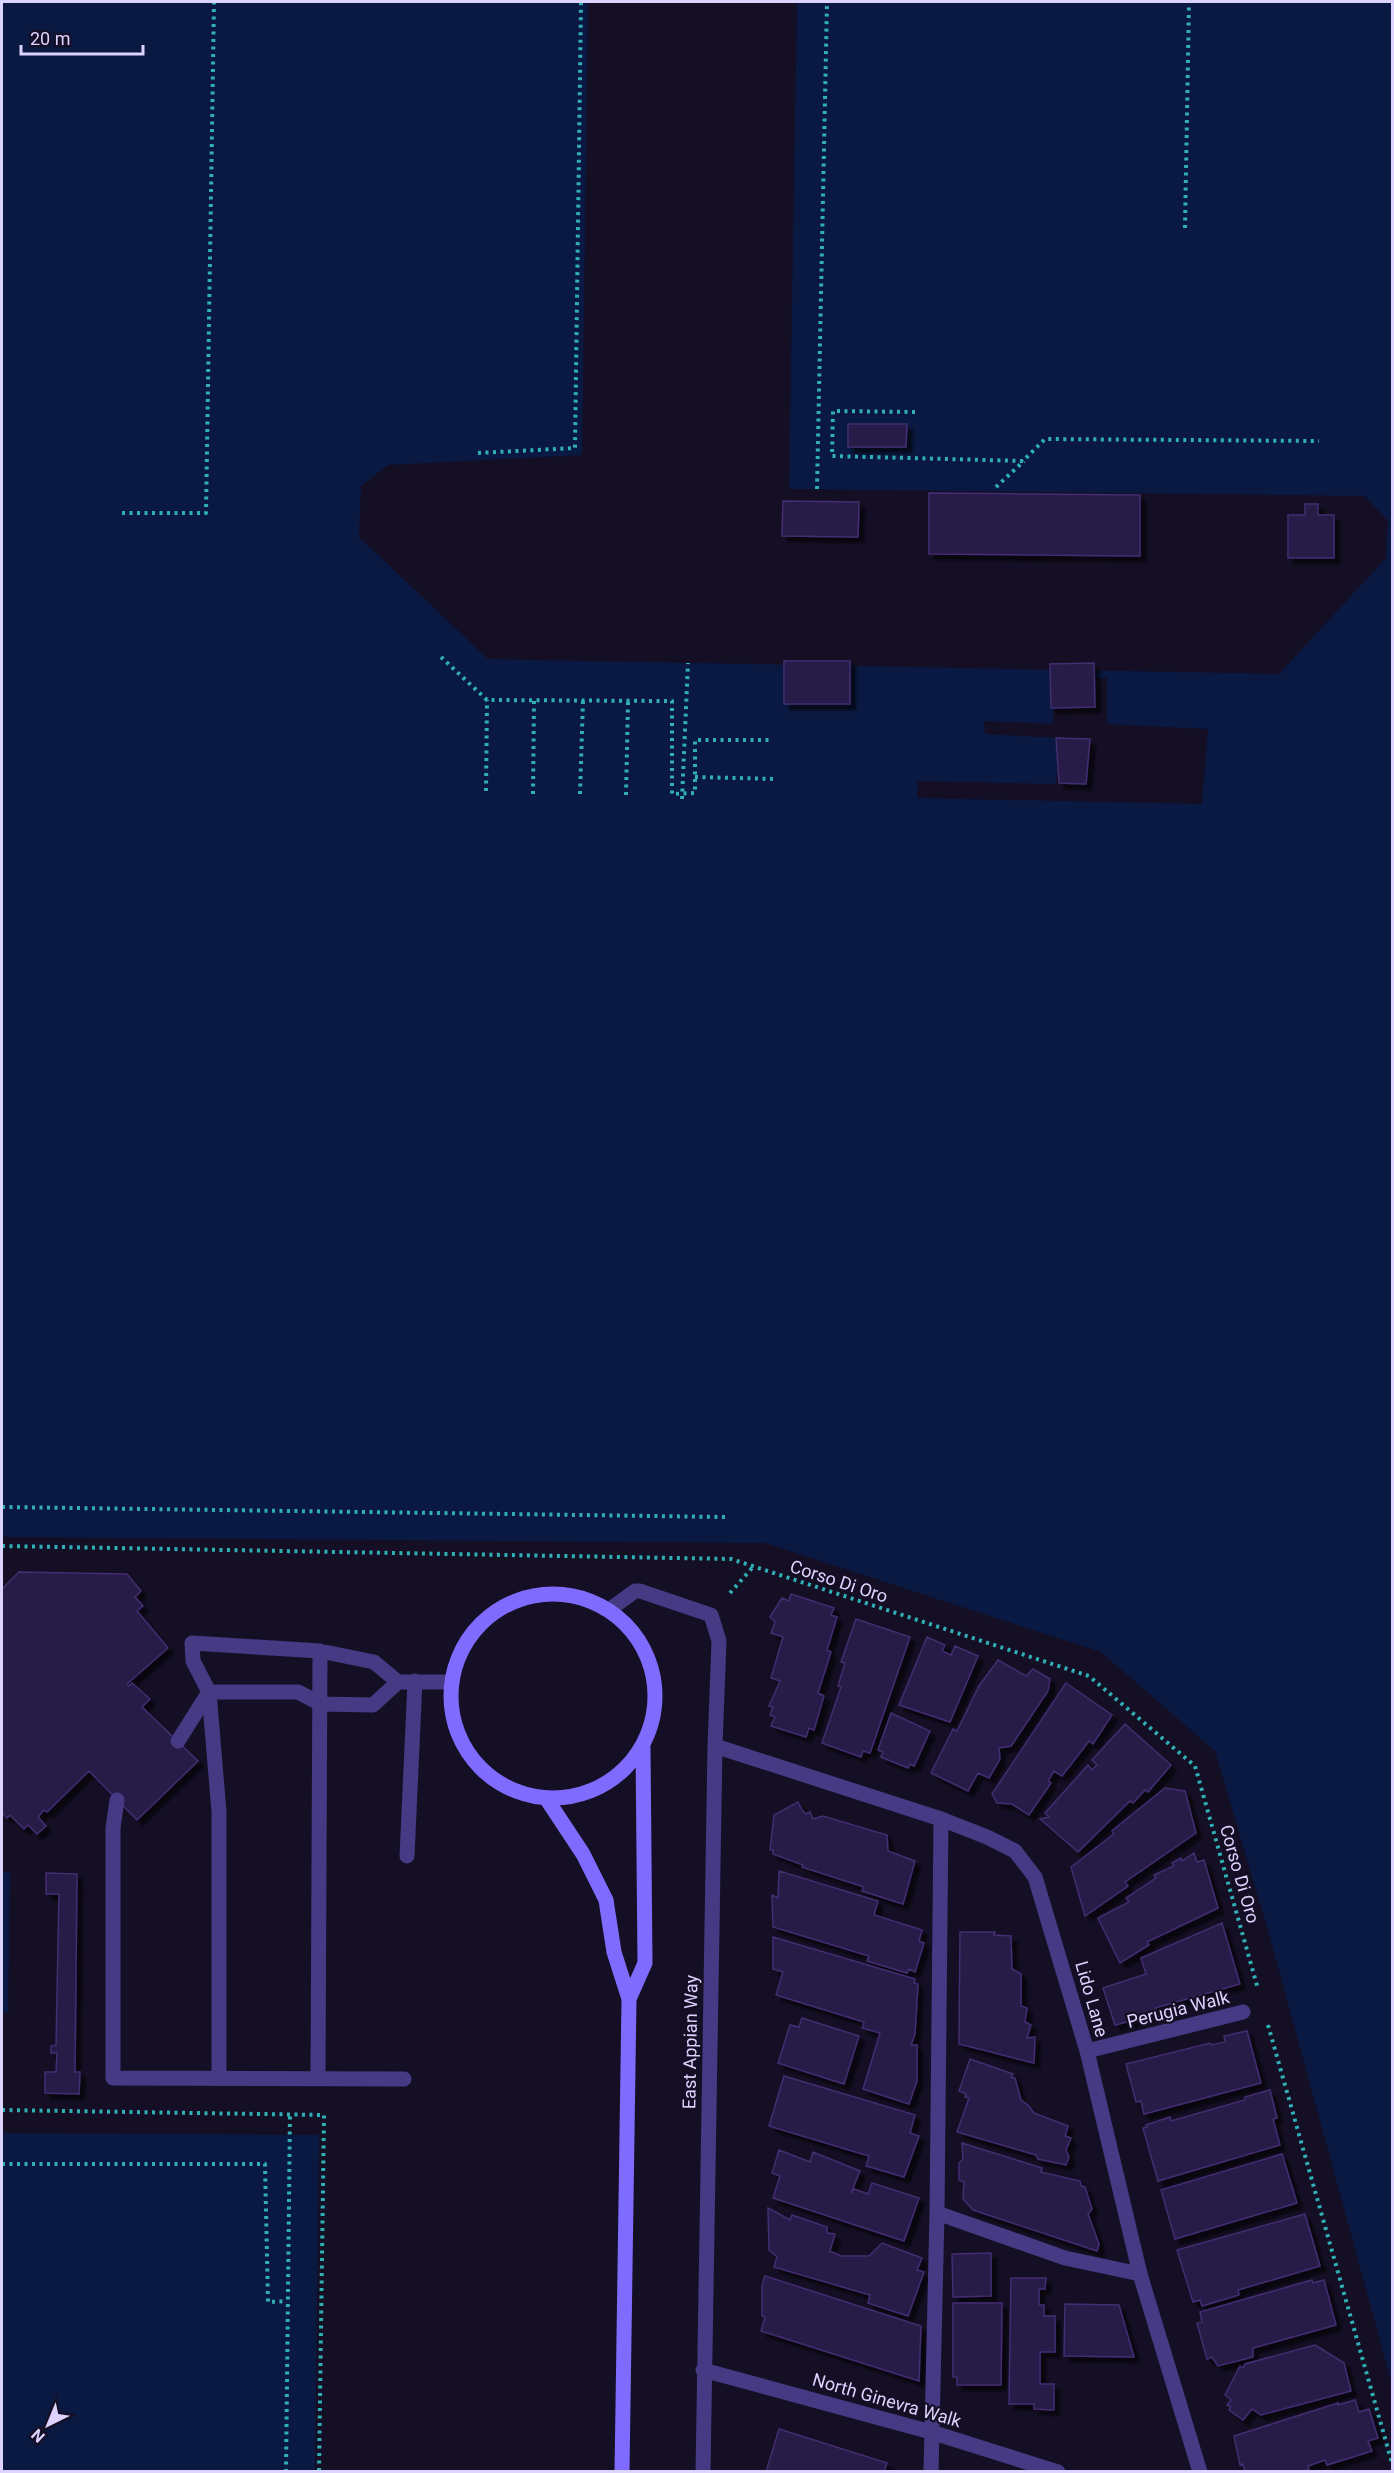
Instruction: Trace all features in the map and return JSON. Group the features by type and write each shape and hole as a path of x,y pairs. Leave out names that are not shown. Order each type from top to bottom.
{"main road":[{"path":"561,1594 586,1599 609,1610 637,1637 653,1672 655,1710 642,1747 627,1767 608,1784 572,1797 546,1798 508,1788 477,1765 463,1744 453,1720 452,1682 458,1657 471,1634 489,1616 511,1603 535,1595 561,1594"},
{"path":"629,2000 645,1963 642,1747"},
{"path":"546,1798 583,1854 606,1900 614,1952 629,2000 622,2472"}],"street":[{"path":"609,1610 634,1591 711,1615"},
{"name":"East Appian Way","path":"703,2472 715,1746 719,1641 711,1615"},
{"path":"219,2077 219,1812 208,1692 193,1661 192,1643 320,1651 374,1662 398,1682"},
{"path":"318,2077 320,1651"},
{"path":"407,1856 415,1681"},
{"path":"208,1692 297,1692 321,1704 373,1705 398,1682 452,1682"},
{"path":"178,1741 208,1692"},
{"name":"Lido Lane","path":"715,1746 940,1819 1015,1851 1035,1877 1087,2051 1140,2274 1200,2472"},
{"path":"117,1800 113,1828 113,2078 404,2079"},
{"path":"931,2472 937,2213 940,1819"},
{"name":"Perugia Walk","path":"1087,2051 1243,2012"},
{"path":"937,2213 1065,2258 1140,2274"},
{"name":"North Ginevra Walk","path":"704,2370 931,2432 1058,2472"}],"path":[{"path":"122,513 206,513 214,2"},
{"path":"478,453 575,448 581,2"},
{"path":"817,489 827,2"},
{"path":"1185,228 1189,2"},
{"path":"915,412 834,411 832,456 1023,461 1045,439 1319,441"},
{"path":"996,488 1048,439"},
{"path":"441,657 487,700 672,701 672,794 695,793 695,740 771,740"},
{"path":"682,799 688,663"},
{"path":"486,791 487,700"},
{"path":"533,794 534,700"},
{"path":"580,794 583,700"},
{"path":"626,795 628,701"},
{"path":"695,777 776,779"},
{"path":"2,1507 725,1517"},
{"name":"Corso Di Oro","path":"2,1546 731,1559 1089,1676 1195,1766 1260,1996"},
{"path":"711,1615 753,1567"},
{"path":"1267,2018 1392,2463"},
{"path":"2,2110 324,2115 319,2472"},
{"path":"286,2472 290,2112"},
{"path":"2,2164 265,2164 268,2302 287,2301"}],"water":[{"path":"2,2 588,2 582,455 388,465 361,486 359,537 488,659 1279,674 1386,558 1388,521 1365,496 789,489 797,2 1392,2 1392,2384 1269,1934 1215,1751 1101,1652 765,1543 2,1537"},
{"path":"2,1872 10,1872 8,2013 2,2012"},
{"path":"2,2133 319,2135 315,2471 2,2471"}],"pier":[{"path":"1054,677 1107,678 1107,724 1208,729 1202,804 917,798 918,781 1056,784 1059,738 985,734 984,721 1053,724"}],"building":[{"path":"848,424 907,424 906,447 848,447"},
{"path":"929,493 1140,495 1140,556 929,554"},
{"path":"783,501 859,502 858,537 782,536"},
{"path":"1305,504 1318,504 1318,515 1334,515 1334,558 1288,558 1288,515 1305,515"},
{"path":"784,661 850,661 850,704 784,704"},
{"path":"1094,663 1095,707 1051,708 1050,664"},
{"path":"1056,738 1090,739 1086,784 1059,783"},
{"path":"19,1572 127,1574 141,1591 135,1597 143,1606 137,1611 168,1648 127,1684 129,1686 132,1683 150,1699 142,1707 198,1761 137,1820 89,1771 47,1812 44,1810 38,1817 46,1826 37,1834 28,1825 24,1829 10,1815 7,1818 2,1812 2,1589"},
{"path":"791,1594 834,1608 831,1615 837,1617 827,1650 831,1652 818,1693 824,1696 814,1730 809,1728 806,1737 771,1726 775,1717 770,1715 773,1707 769,1706 780,1681 771,1678 783,1637 771,1633 775,1622 770,1617 782,1598 789,1601"},
{"path":"856,1619 910,1637 870,1753 863,1751 861,1757 822,1743 841,1687 838,1686 845,1663 841,1662"},
{"path":"927,1637 945,1645 942,1651 951,1655 955,1646 978,1656 950,1722 899,1705"},
{"path":"998,1660 1026,1676 1033,1669 1050,1679 1048,1691 1011,1746 999,1748 1000,1759 989,1778 978,1773 968,1791 931,1773 953,1729 957,1731 979,1686"},
{"path":"1066,1683 1112,1715 1093,1744 1089,1741 1062,1776 1054,1771 1048,1781 1051,1783 1029,1815 1012,1804 997,1803 992,1794"},
{"path":"891,1713 930,1731 914,1766 910,1764 908,1768 881,1757 883,1752 878,1750"},
{"path":"1125,1724 1171,1765 1148,1792 1145,1790 1133,1803 1130,1801 1078,1852 1040,1819 1049,1817 1045,1813 1088,1765 1092,1770 1097,1765 1092,1760"},
{"path":"1165,1788 1185,1791 1196,1833 1125,1882 1128,1886 1085,1916 1071,1867 1114,1834 1112,1831"},
{"path":"798,1802 806,1814 810,1812 813,1819 823,1816 887,1835 888,1851 915,1861 903,1904 862,1891 864,1887 802,1867 803,1865 773,1854 773,1850 770,1850 774,1815"},
{"path":"1194,1853 1197,1862 1204,1860 1218,1908 1147,1942 1149,1945 1120,1963 1098,1918 1129,1902 1126,1898 1156,1878 1154,1875 1174,1866 1172,1863 1181,1858 1182,1861"},
{"path":"779,1871 878,1901 874,1915 922,1930 919,1941 924,1943 915,1972 909,1969 907,1973 867,1961 869,1956 773,1927 772,1895 778,1898"},
{"path":"46,1873 77,1874 75,2072 80,2072 79,2094 45,2093 45,2072 56,2072 57,2053 51,2053 51,2046 56,2045 59,1894 46,1894"},
{"path":"1222,1923 1240,1984 1155,2008 1157,2014 1115,2025 1103,1988 1146,1974 1141,1958"},
{"path":"960,1932 995,1932 994,1935 1011,1936 1012,1969 1021,1974 1021,2006 1027,2008 1025,2022 1031,2025 1027,2038 1035,2037 1034,2063 959,2044"},
{"path":"773,1937 915,1979 914,1983 918,1984 915,2034 911,2045 917,2045 917,2081 909,2104 863,2089 880,2033 862,2028 864,2022 776,1995 783,1972 773,1969"},
{"path":"802,2018 859,2036 844,2084 778,2063 790,2025 799,2027"},
{"path":"1247,2031 1261,2083 1144,2114 1141,2101 1136,2102 1126,2064 1210,2043 1211,2045 1225,2042 1224,2036"},
{"path":"970,2059 1013,2074 1011,2077 1015,2078 1021,2100 1034,2113 1068,2126 1065,2136 1071,2138 1066,2150 1069,2157 1066,2165 1038,2159 1036,2155 957,2132 969,2098 959,2091"},
{"path":"784,2076 915,2115 910,2133 919,2136 904,2177 866,2166 869,2156 769,2126"},
{"path":"1270,2090 1277,2118 1273,2119 1280,2145 1158,2181 1143,2128 1147,2127 1146,2125 1170,2117 1171,2121 1245,2100 1245,2097"},
{"path":"962,2143 1042,2168 1041,2172 1080,2181 1081,2186 1085,2187 1092,2209 1088,2214 1099,2244 1097,2251 973,2210 963,2199 964,2182 959,2180 959,2163 963,2159"},
{"path":"779,2150 810,2162 813,2152 860,2171 851,2193 854,2189 868,2194 872,2183 919,2198 904,2241 773,2198 780,2176 772,2173"},
{"path":"1282,2154 1297,2203 1175,2239 1161,2190"},
{"path":"768,2208 790,2220 792,2215 827,2227 827,2233 835,2234 830,2251 841,2256 869,2256 882,2243 922,2258 917,2270 924,2272 908,2316 868,2303 870,2295 774,2267 777,2257 769,2250"},
{"path":"1305,2214 1320,2266 1238,2290 1239,2295 1202,2306 1200,2300 1193,2302 1177,2250"},
{"path":"991,2253 991,2296 953,2297 952,2254"},
{"path":"765,2276 921,2326 919,2381 761,2331 765,2317 762,2316 762,2286"},
{"path":"1011,2278 1046,2278 1045,2289 1039,2289 1039,2305 1044,2305 1044,2316 1055,2316 1055,2352 1040,2352 1040,2384 1054,2384 1054,2410 1034,2409 1034,2404 1009,2404"},
{"path":"1312,2280 1313,2283 1324,2280 1336,2325 1253,2348 1253,2357 1218,2366 1212,2357 1207,2359 1197,2323 1202,2322 1200,2312"},
{"path":"953,2303 1002,2303 1001,2385 957,2385 957,2377 953,2377"},
{"path":"1065,2304 1119,2305 1134,2357 1064,2356"},
{"path":"1315,2345 1344,2363 1351,2391 1261,2415 1252,2409 1243,2420 1229,2410 1231,2407 1227,2405 1231,2400 1225,2395 1240,2366 1243,2368 1245,2364"},
{"path":"1355,2400 1359,2412 1369,2409 1378,2438 1368,2441 1372,2451 1327,2465 1325,2460 1308,2466 1309,2469 1301,2472 1245,2472 1243,2464 1240,2465 1234,2436 1338,2403 1338,2405"},
{"path":"779,2429 887,2463 884,2472 766,2472"}]}
